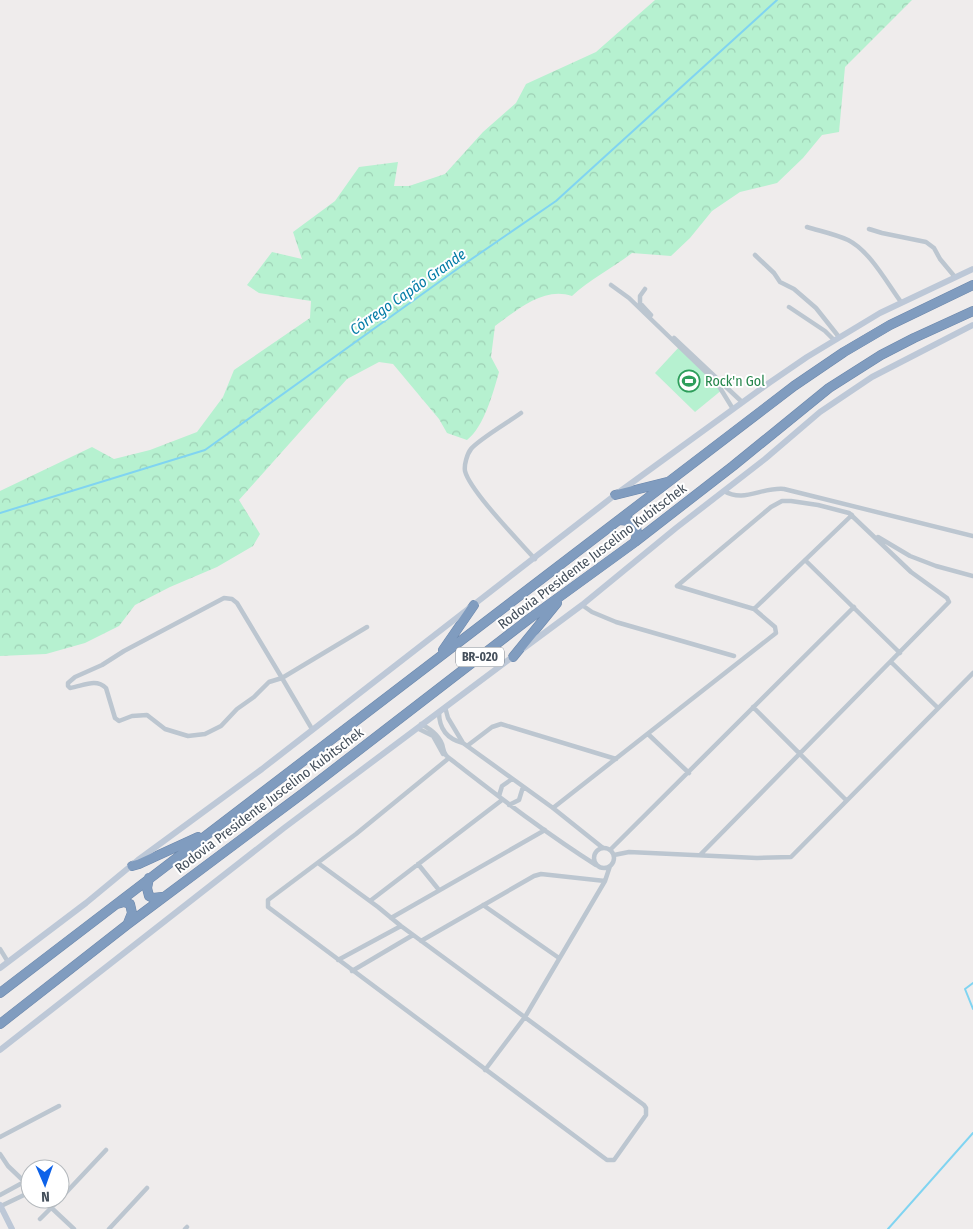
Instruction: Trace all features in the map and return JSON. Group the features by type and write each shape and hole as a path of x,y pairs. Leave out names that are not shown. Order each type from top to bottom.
{"highway":[{"name":"Rodovia Presidente Juscelino Kubitschek","path":"0,993 794,386 844,352 890,325 973,285"},
{"name":"Rodovia Presidente Juscelino Kubitschek","path":"0,1024 128,924 635,542 829,388 881,355 973,311"},
{"path":"615,496 672,481"},
{"path":"619,520 630,521 636,526 635,542"},
{"path":"513,657 565,593"},
{"path":"439,656 474,605"},
{"path":"132,866 210,832"},
{"path":"149,878 147,888 149,896 158,898 166,896"},
{"path":"116,904 124,902 130,904 132,913 128,924"}],"main road":[{"path":"0,968 615,496 742,402 836,338 901,302 973,269"},
{"path":"0,1050 292,822 582,605 765,459 820,412 880,373 973,325"},
{"path":"0,1205 12,1229"}],"street":[{"path":"807,227 843,238 858,246 901,302"},
{"path":"869,228 882,234 926,242 934,248 940,259 955,277"},
{"path":"755,255 774,273 780,282 799,293 816,308 836,338"},
{"path":"611,285 629,298 717,383 733,409"},
{"path":"645,289 639,299 643,307 742,402"},
{"path":"789,307 836,338"},
{"path":"521,413 471,449 466,460 465,470 470,482 480,496 535,559"},
{"path":"724,491 736,496 765,490 784,489 973,536"},
{"path":"553,808 774,636 776,632 775,627 754,609 677,586 780,501 818,505 852,515 911,572 947,598 949,602 700,855"},
{"path":"754,609 852,515"},
{"path":"869,531 910,556 936,566 973,576"},
{"path":"805,560 900,653"},
{"path":"312,729 282,678 237,603 232,599 224,598 124,651 102,665 75,677 68,685 70,688 95,682 103,685 106,688 115,718 119,721 132,716 148,715 165,729 188,736 197,736 221,726 237,708 254,697 269,682 282,678 367,627"},
{"path":"582,605 592,612 616,622 734,656"},
{"path":"612,852 854,607"},
{"path":"891,662 938,708"},
{"path":"439,712 440,723 450,738 465,744 553,808 603,848 612,852 757,858 790,857 814,835 846,800 973,673"},
{"path":"445,707 448,718 465,744"},
{"path":"753,708 846,800"},
{"path":"465,744 492,727 501,724 616,759"},
{"path":"419,726 432,730 442,743 447,757"},
{"path":"419,726 433,736 447,757 509,805 599,867 610,866"},
{"path":"438,737 445,733"},
{"path":"648,734 689,773"},
{"path":"442,743 450,738"},
{"path":"318,863 370,901 400,926 646,1107 646,1115 612,1161 607,1160 269,910 268,900 318,863 447,757"},
{"path":"370,901 501,798 502,786 512,779"},
{"path":"509,805 519,800 523,787"},
{"path":"391,918 546,830"},
{"path":"603,848 597,850 594,856 605,882"},
{"path":"486,1070 525,1017 605,882 610,866 614,861 612,852"},
{"path":"418,864 439,890"},
{"path":"422,941 529,878 538,875 605,882"},
{"path":"483,905 559,958"},
{"path":"338,960 400,926"},
{"path":"352,971 413,935"},
{"path":"0,949 8,962"},
{"path":"0,1137 59,1106"},
{"path":"70,1188 106,1150"},
{"path":"0,1154 8,1166 20,1178"},
{"path":"0,1194 20,1184"},
{"path":"109,1229 147,1188"},
{"path":"0,1205 20,1197"},
{"path":"40,1219 50,1209"},
{"path":"52,1209 74,1229"}],"green space":[{"path":"655,0 912,0 845,67 839,132 822,135 803,158 777,183 740,192 712,211 690,238 671,256 632,253 586,284 572,296 551,294 541,297 531,301 495,326 491,357 499,372 483,418 467,440 447,433 439,419 393,364 379,362 347,379 239,500 260,534 253,546 217,567 170,587 135,605 119,626 85,643 46,654 0,656 0,491 92,447 114,459 150,450 197,432 223,397 234,370 310,318 311,301 259,293 247,285 272,252 302,259 293,232 335,201 359,167 398,162 394,186 409,186 445,174 483,132 516,103 526,84 596,52"},
{"name":"Rock'n Gol","path":"680,346 723,389 695,412 655,373"}],"waterway":[{"name":"Córrego Capão Grande","path":"0,513 205,450 460,267 556,201 777,0"},
{"path":"973,983 965,989 973,1009"},
{"path":"888,1229 973,1133"}],"place":[{"name":"Rock'n Gol","path":"689,381"}]}
